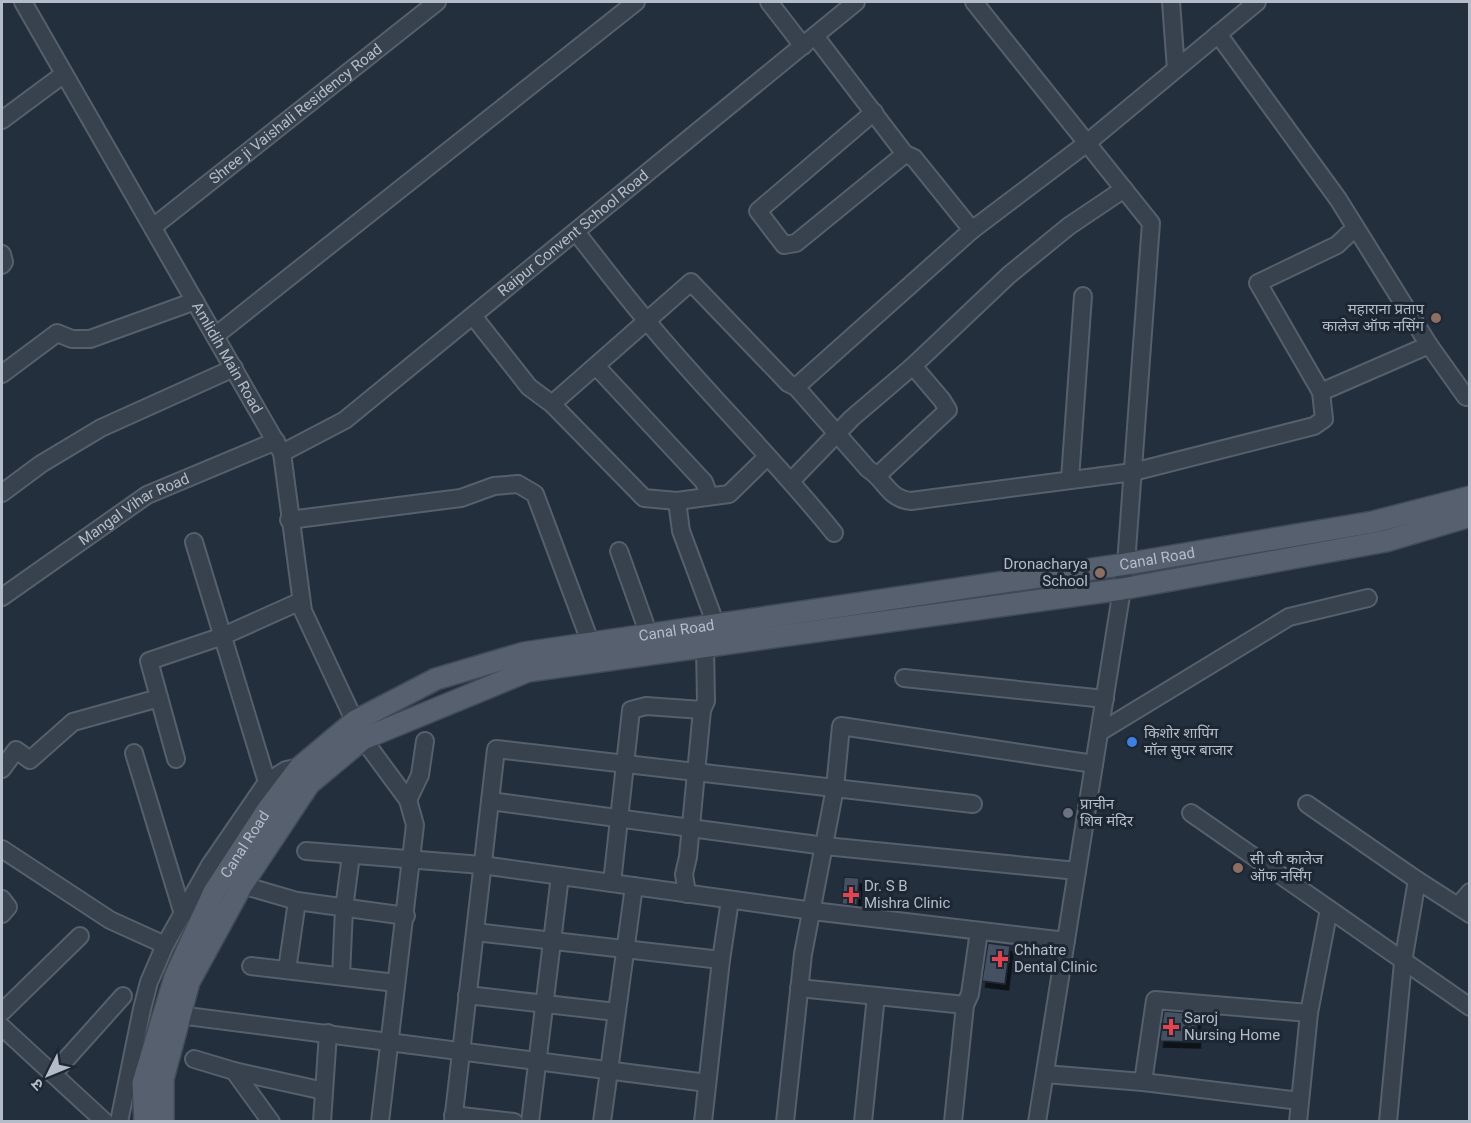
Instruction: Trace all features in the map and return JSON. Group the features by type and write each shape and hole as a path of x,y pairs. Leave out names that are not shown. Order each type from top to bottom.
{"main road":[{"name":"Canal Road","path":"145,1122 143,1083 175,978 213,892 268,809 300,767 436,679 524,653 1126,564 1373,522 1470,497"},
{"name":"Canal Road","path":"164,1122 163,1079 189,982 242,885 309,784 359,730 528,671 1122,589 1386,541 1470,516"}],"street":[{"name":"Amlidih Main Road","path":"23,2 279,447 303,611 359,730 408,800"},
{"name":"Shree ji Vaishali Residency Road","path":"153,227 437,2"},
{"path":"215,336 636,2"},
{"path":"769,2 809,41 874,112 905,154 914,158 972,230"},
{"name":"Raipur Convent School Road","path":"279,447 345,420 856,2"},
{"path":"974,2 1151,223 1126,564 1037,1122"},
{"path":"1171,2 1176,69"},
{"path":"796,387 972,230 1087,143 1257,2"},
{"path":"1218,34 1338,199 1354,229 1373,252 1430,345 1466,397"},
{"path":"2,120 64,74"},
{"path":"874,112 758,211 784,245 796,243 905,154"},
{"path":"792,480 852,418 913,366 1009,275 1070,226 1124,189"},
{"path":"552,404 691,282 788,383 796,387 868,469 878,475 882,485 900,500 911,501 1133,472 1314,426 1324,419 1321,392 1258,283 1337,245 1354,229"},
{"path":"576,231 647,322 767,457 792,480 834,533"},
{"path":"2,254 4,262 2,265"},
{"path":"1070,480 1083,296"},
{"path":"2,374 57,333 72,339 90,339 195,301"},
{"path":"472,316 529,387 552,404 644,498 676,501 729,494 767,457"},
{"path":"1321,392 1334,389 1430,345"},
{"path":"596,366 704,482 709,495"},
{"path":"878,475 948,410 913,366"},
{"path":"2,493 41,464 101,428 234,368"},
{"name":"Mangal Vihar Road","path":"2,597 147,495 279,447"},
{"path":"289,520 461,498 494,486 518,484 535,494 591,644"},
{"path":"676,501 681,531 716,625"},
{"path":"194,542 267,782"},
{"path":"619,551 649,635"},
{"path":"1100,732 1289,617 1368,598"},
{"path":"176,759 149,660 223,636 301,602"},
{"path":"687,894 684,874 688,856 689,826 702,711 706,701 705,646"},
{"path":"904,678 1105,699"},
{"path":"2,769 16,750 30,760 73,722 159,698"},
{"path":"612,883 629,719 634,707 702,711"},
{"path":"785,1122 803,954 835,788 841,726 1094,764"},
{"path":"380,1122 387,1041 415,825 408,800 420,775 425,741"},
{"path":"514,1122 453,1118 496,749 973,804"},
{"path":"134,753 183,914"},
{"path":"119,1122 149,982 165,945 220,848 267,782 286,770 300,767"},
{"path":"490,801 825,846 1077,872"},
{"path":"1307,804 1464,910 1470,892"},
{"path":"1191,813 1470,1007"},
{"path":"2,849 110,920 165,945"},
{"path":"306,851 482,865 813,911 1066,941"},
{"path":"341,976 344,909 351,855"},
{"path":"530,1122 560,876"},
{"path":"1388,1122 1403,962 1417,880"},
{"path":"242,885 297,901 405,916"},
{"path":"602,1122 634,886"},
{"path":"2,899 8,908 2,914"},
{"path":"703,1122 730,900"},
{"path":"287,970 297,901"},
{"path":"1298,1122 1309,1013 1329,909"},
{"path":"953,1122 965,1005 970,994 980,931"},
{"path":"475,932 721,960"},
{"path":"2,1012 80,936"},
{"path":"251,966 396,983"},
{"path":"799,988 965,1005"},
{"path":"467,995 616,1012"},
{"path":"53,1074 123,996"},
{"path":"862,1122 876,996"},
{"path":"1143,1082 1155,1000 1309,1013"},
{"path":"179,1015 707,1083"},
{"path":"2,1027 105,1122"},
{"path":"322,1122 328,1034"},
{"path":"194,1059 234,1071 324,1091"},
{"path":"234,1071 271,1122"},
{"path":"1045,1074 1143,1082 1300,1101"}],"building":[{"path":"844,877 859,878 857,905 842,904"},
{"path":"988,943 1010,946 1005,984 982,981"},
{"path":"1164,1011 1197,1014 1197,1042 1160,1041"}],"place":[{"name":"महाराना प्रताप कालेज ऑफ नसिंग","path":"1436,318"},
{"name":"Dronacharya School","path":"1100,573"},
{"name":"किशोर शापिंग मॉल सुपर बाजार","path":"1132,742"},
{"name":"प्राचीन शिव मंदिर","path":"1068,813"},
{"name":"सी जी कालेज ऑफ नर्सिंग","path":"1238,868"},
{"name":"Dr. S B Mishra Clinic","path":"851,895"},
{"name":"Chhatre Dental Clinic","path":"1000,959"},
{"name":"Saroj Nursing Home","path":"1171,1027"}]}
